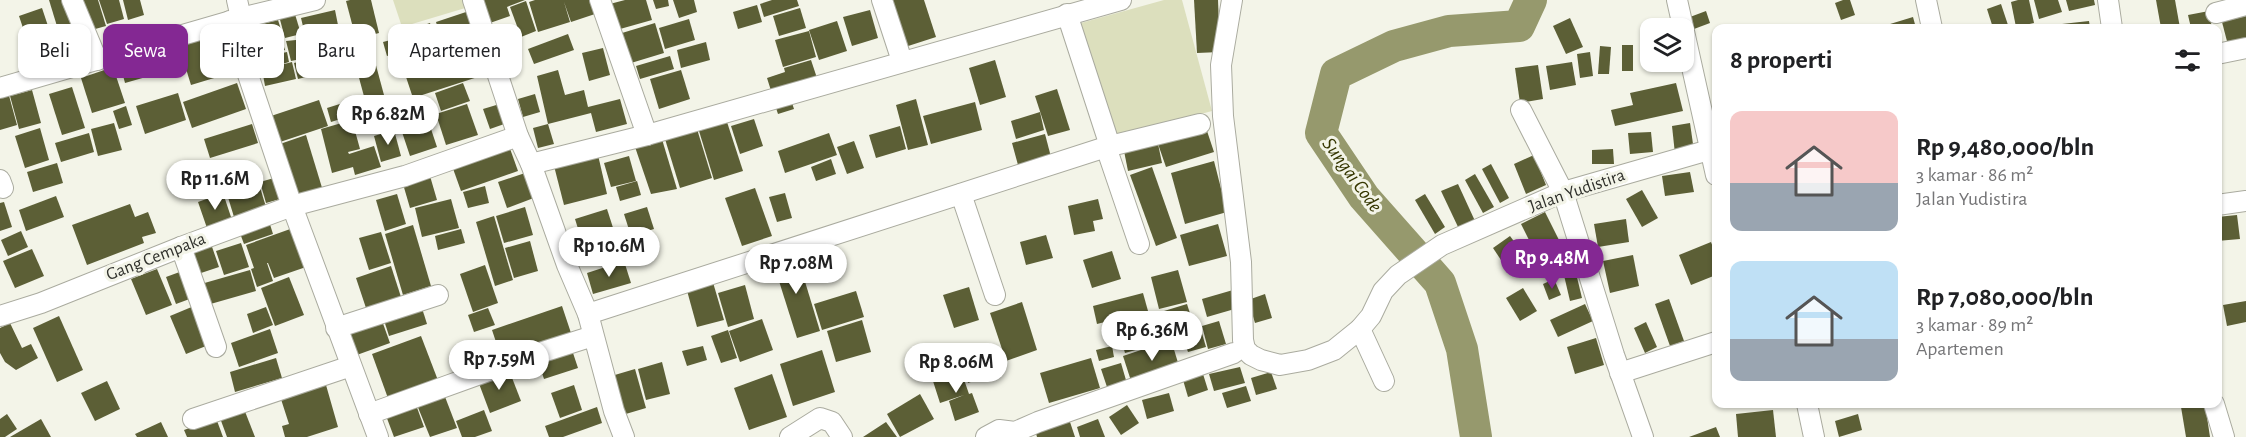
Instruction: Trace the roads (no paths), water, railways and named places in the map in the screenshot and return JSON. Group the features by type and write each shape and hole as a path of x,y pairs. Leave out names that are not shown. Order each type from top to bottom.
{"street":[{"path":"72,0 97,60"},
{"path":"0,88 97,60 236,13 315,0"},
{"path":"473,0 518,136 531,164 567,265 588,314 614,411 624,437"},
{"path":"600,0 647,135"},
{"path":"882,0 902,61"},
{"path":"531,164 647,135 1067,14 1086,4 1121,0"},
{"name":"Jalan Yudistira","path":"1232,0 1221,65 1223,116 1241,262 1243,340 1245,349 1251,355 1271,363 1281,365 1295,363 1334,350 1360,329 1371,316 1383,291 1398,275 1442,245 1563,192 1712,149"},
{"path":"1677,0 1712,145"},
{"path":"1926,0 1931,24"},
{"path":"2108,0 2111,24"},
{"path":"2216,13 2246,5"},
{"path":"236,13 292,206 378,437"},
{"path":"1067,14 1138,244"},
{"path":"2222,53 2246,48"},
{"path":"1521,110 1563,192 1620,373 1643,437"},
{"path":"588,314 1108,146 1200,124"},
{"name":"Gang Cempaka","path":"0,316 41,303 292,206 405,176 518,136"},
{"path":"961,194 995,295"},
{"path":"2222,204 2246,201"},
{"path":"181,247 216,346"},
{"path":"336,328 438,295"},
{"path":"1360,329 1384,381"},
{"path":"369,414 521,359 593,336"},
{"path":"1620,373 1712,343"},
{"path":"986,437 999,430 1016,435 1038,422 1234,353"},
{"path":"193,419 351,366"},
{"path":"1808,408 1814,437"},
{"path":"2215,408 2224,437"},
{"path":"790,437 820,418 832,422 842,437"}],"waterway":[{"name":"Sungai Code","path":"1476,437 1462,349 1440,283 1364,197 1321,133 1336,74 1394,46 1449,31 1519,26 1531,0"}]}
